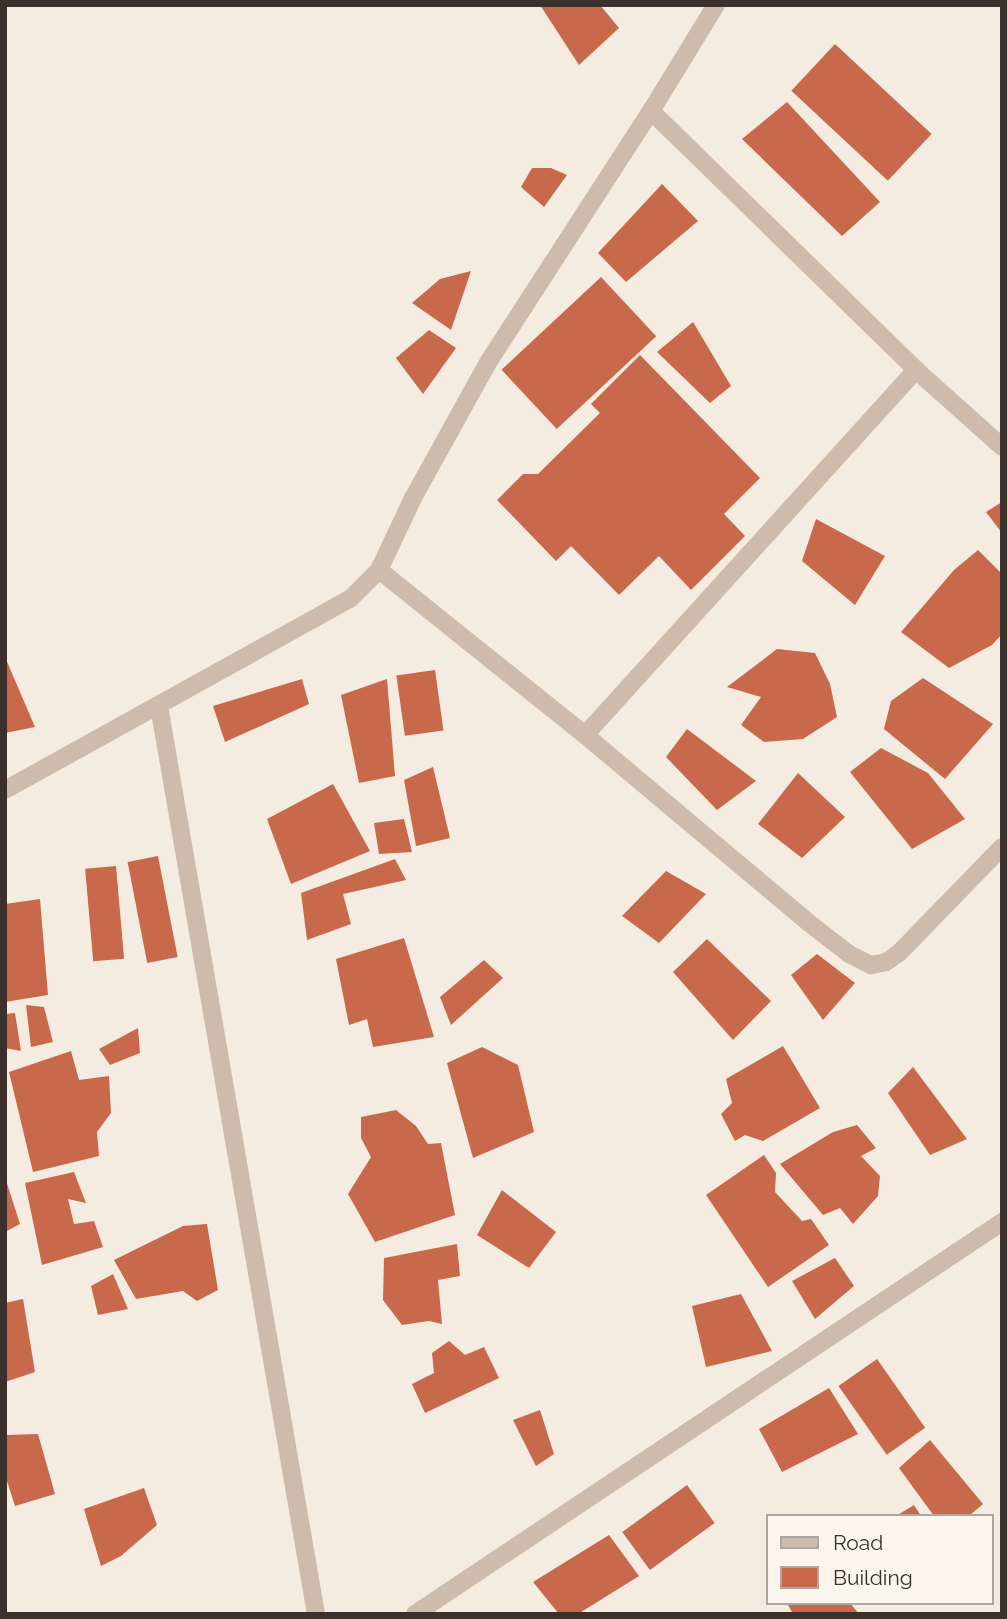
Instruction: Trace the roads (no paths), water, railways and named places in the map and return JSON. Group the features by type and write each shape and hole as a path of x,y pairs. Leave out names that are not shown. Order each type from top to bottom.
{"street":[{"path":"5,790 350,599 379,570 413,498 489,361 651,111 716,5"},
{"path":"651,111 916,370 1002,447"},
{"path":"585,735 916,370"},
{"path":"379,570 585,735 809,923 871,965 887,962 898,953 1002,847"},
{"path":"159,706 316,1614"},
{"path":"415,1614 1002,1222"}]}
